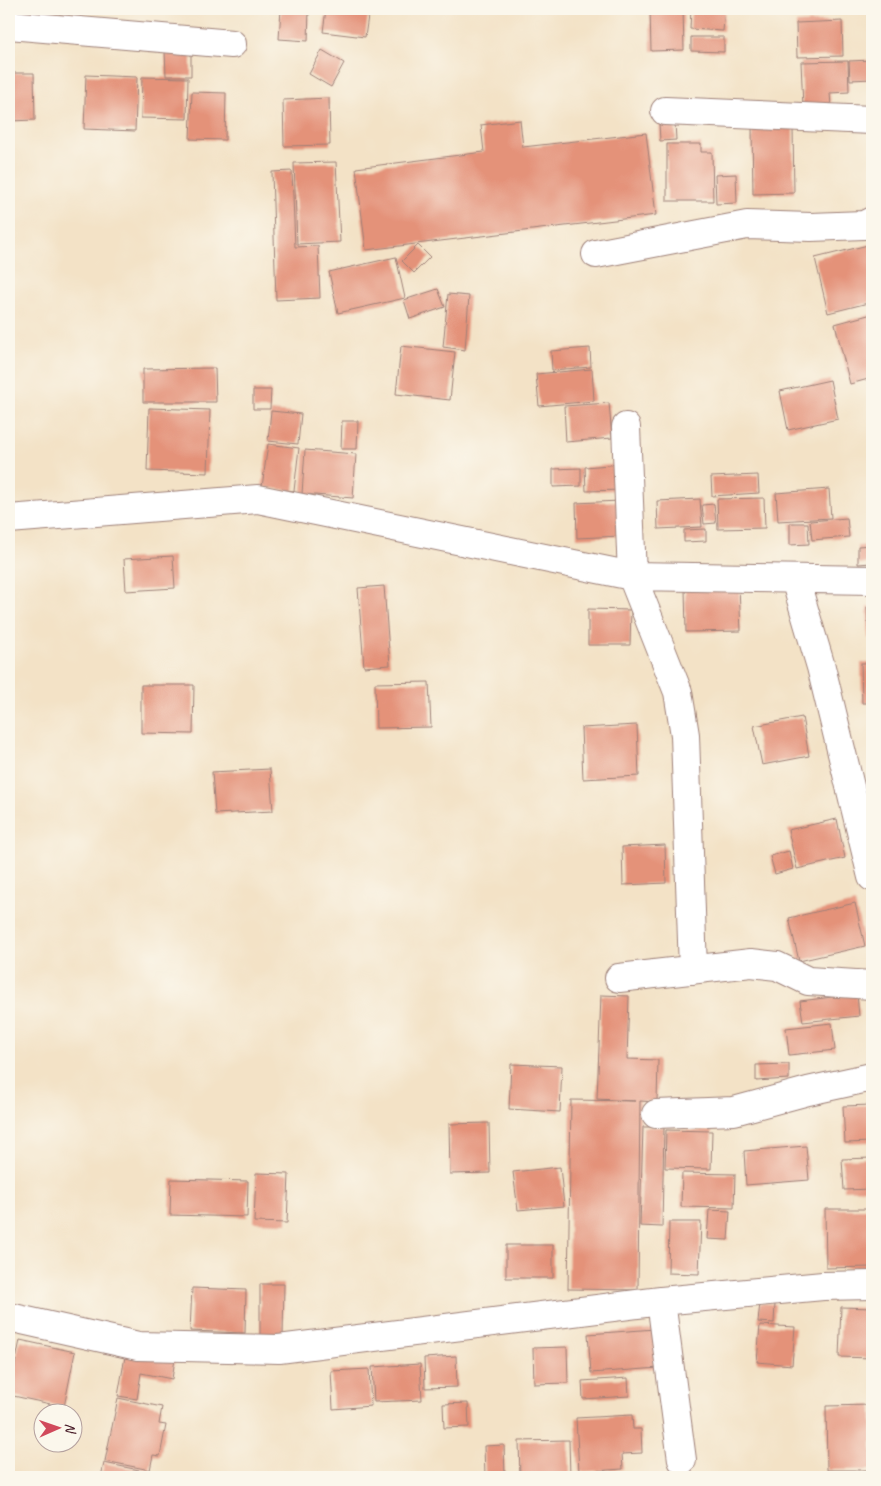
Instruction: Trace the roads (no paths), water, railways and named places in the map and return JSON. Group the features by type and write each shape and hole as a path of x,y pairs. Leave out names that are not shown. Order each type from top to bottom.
{"street":[{"path":"9,25 232,44"},
{"path":"665,111 872,120"},
{"path":"596,254 747,225 811,227 864,225 872,221"},
{"path":"626,426 632,576 678,692 686,735 693,970"},
{"path":"9,519 258,499 632,576 872,580"},
{"path":"795,579 820,667 872,877"},
{"path":"619,978 751,963 777,966 808,981 872,985"},
{"path":"656,1114 734,1111 808,1091 872,1077"},
{"path":"9,1317 138,1346 279,1349 661,1301 823,1286 872,1285"},
{"path":"661,1301 682,1460"}]}
